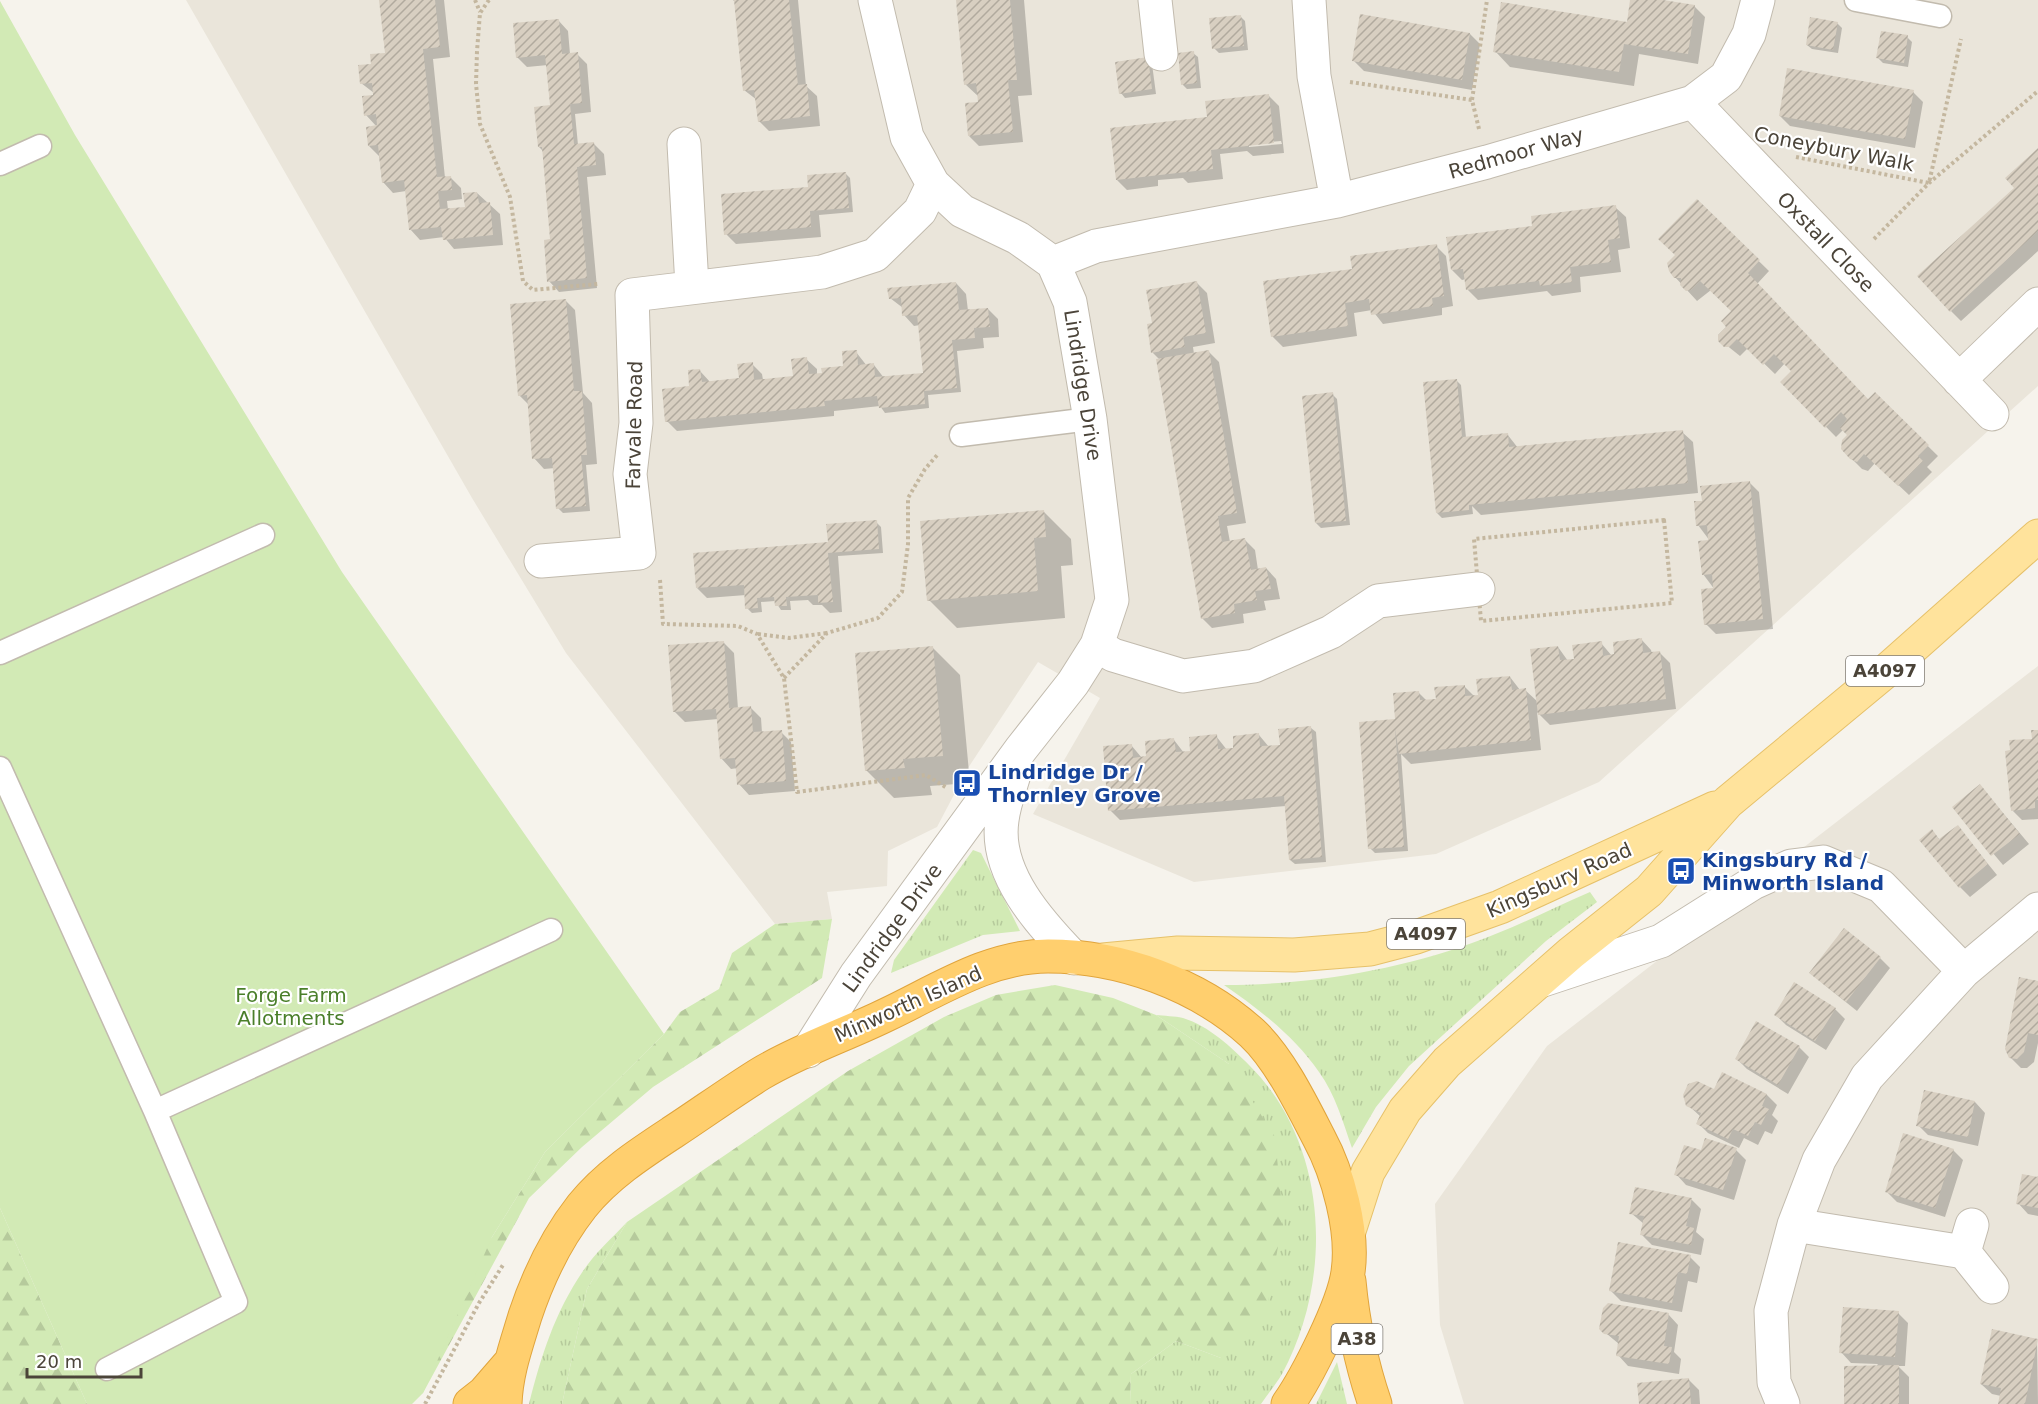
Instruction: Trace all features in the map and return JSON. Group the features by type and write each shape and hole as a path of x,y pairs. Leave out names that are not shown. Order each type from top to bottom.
{"highway":[{"name":"Minworth Island","path":"505,1404 510,1363 536,1283 569,1224 584,1203 611,1176 653,1145 762,1073 884,1017 959,978 1014,960 1046,956 1086,959 1129,968 1183,987 1206,999 1254,1035 1294,1090 1329,1156 1349,1231 1348,1273 1332,1319 1288,1404"},
{"name":"A38","path":"1348,1273 1353,1319 1364,1371 1375,1404"},
{"path":"470,1404 484,1393 510,1363"}],"main road":[{"name":"Kingsbury Road","path":"1349,1231 1368,1172 1405,1110 1447,1062 1649,891 1728,802 1886,671 2038,536"},
{"name":"Kingsbury Road","path":"1086,959 1178,953 1253,955 1327,953 1370,948 1416,937 1500,907 1728,802"}],"street":[{"path":"875,0 907,137 933,184 962,211 1018,237 1053,262"},
{"path":"1155,0 1161,54"},
{"path":"1309,0 1314,76 1337,201"},
{"path":"1694,102 1726,77 1749,34 1758,0"},
{"name":"Redmoor Way","path":"1053,262 1096,246 1337,201 1487,162 1694,102"},
{"name":"Oxstall Close","path":"1694,102 1992,414"},
{"path":"684,144 692,286"},
{"path":"633,295 692,286 822,272 875,255 920,211 933,184"},
{"name":"Lindridge Drive","path":"807,1051 856,975 1021,748 1073,683 1097,645 1112,600 1090,419 1070,302 1053,262"},
{"name":"Farvale Road","path":"633,295 636,423 630,474 639,553"},
{"path":"1959,380 2038,304"},
{"path":"541,561 639,553"},
{"path":"1097,645 1113,655 1183,676 1254,666 1331,632 1378,601 1478,590"},
{"name":"Lindridge Drive","path":"1021,748 1002,820 1003,852 1012,878 1046,930 1086,959"},
{"path":"1540,981 1661,941 1753,883 1791,866 1822,862 1881,886 1964,971"},
{"path":"1783,1404 1774,1382 1771,1311 1794,1225 1819,1160 1867,1077 1964,971 2038,909"},
{"path":"1794,1225 1968,1238 1992,1287"}],"lane":[{"path":"1856,0 1940,16"},
{"path":"0,165 40,146"},
{"path":"961,435 1090,419"},
{"path":"0,653 263,535"},
{"path":"0,768 155,1111 236,1302 107,1369"},
{"path":"155,1111 551,930"}],"path":[{"path":"475,0 480,13 476,84 480,124 510,197 523,280 533,290 606,283 633,295"},
{"path":"480,13 489,0"},
{"path":"1487,0 1472,100 1487,162"},
{"path":"1929,183 1962,34"},
{"path":"1314,76 1472,100"},
{"name":"Coneybury Walk","path":"1848,265 1929,183 2038,91"},
{"name":"Coneybury Walk","path":"1789,155 1929,183"},
{"path":"639,553 658,550 663,624 738,626 757,634 789,638 827,633 878,618 902,591 908,544 908,498 925,469 948,443 961,435"},
{"path":"1664,520 1672,603 1481,621 1478,590 1474,538 1664,520"},
{"path":"784,678 827,633"},
{"path":"757,634 784,678 797,792 926,776 980,807"}],"shaded area":[{"path":"186,0 2038,0 2038,386 1599,782 1436,854 1194,882 1033,814 1100,698 1038,662 968,768 937,827 888,851 887,886 827,892 832,919 775,924 566,653 472,498"},
{"path":"2038,666 2038,1404 1464,1404 1440,1325 1435,1204 1547,1046"}],"green space":[{"name":"Forge Farm Allotments","path":"0,1 75,135 342,572 664,1034 545,1152 492,1237 423,1393 401,1404 87,1404 0,1208"},
{"path":"973,850 981,853 1020,931 983,935 891,973 894,960"},
{"path":"1590,892 1597,902 1546,941 1409,1066 1376,1107 1352,1148 1330,1090 1309,1059 1276,1024 1224,985 1318,979 1381,969 1442,953 1487,937"},
{"path":"832,919 822,978 653,1087 582,1147 529,1198 423,1393 412,1404 371,1404 492,1237 545,1152 664,1034 680,1012 719,989 732,953 775,924"},
{"path":"1055,985 1113,998 1156,1015 1229,1064 1275,1137 1283,1219 1266,1313 1221,1358 1176,1341 1131,1374 1130,1404 562,1404 587,1289 627,1222 848,1071 944,1017 996,995"},
{"path":"1156,1015 1183,1018 1202,1026 1227,1044 1249,1065 1276,1097 1295,1133 1308,1172 1315,1213 1316,1255 1310,1296 1299,1336 1282,1374 1261,1404 1130,1404 1131,1374 1176,1341 1221,1358 1229,1064"},
{"path":"0,1208 87,1404 0,1404"},
{"path":"627,1222 587,1289 562,1404 529,1404 544,1352 564,1302 588,1264"},
{"path":"1337,1362 1347,1404 1316,1404"}],"building":[{"path":"379,0 435,0 440,47 423,49 437,177 451,176 452,190 438,191 440,209 465,207 463,193 477,192 479,203 490,202 493,235 443,240 441,227 409,230 404,180 382,183 378,145 368,146 366,127 377,125 376,114 364,116 362,96 373,95 372,83 360,84 358,65 371,64 370,54 385,53"},
{"path":"734,0 789,0 798,85 807,84 810,116 758,122 754,90 743,91"},
{"path":"956,0 1010,0 1017,80 1008,80 1013,132 968,136 965,103 978,102 976,83 964,85"},
{"path":"1630,0 1663,0 1695,5 1688,54 1624,44 1619,72 1493,52 1501,2 1627,22"},
{"path":"1360,14 1470,33 1462,80 1352,61"},
{"path":"1241,15 1244,46 1212,49 1209,18"},
{"path":"1810,17 1838,22 1833,50 1806,45"},
{"path":"559,19 562,54 578,52 582,103 570,104 574,144 594,142 596,165 577,167 587,278 547,282 544,240 550,239 542,147 538,147 534,107 550,105 545,55 516,58 513,23"},
{"path":"1881,31 1908,35 1904,63 1876,58"},
{"path":"1194,51 1197,83 1181,85 1178,53"},
{"path":"1148,57 1152,89 1119,94 1115,62"},
{"path":"1787,68 1914,90 1905,139 1779,116"},
{"path":"1269,94 1274,143 1211,150 1213,169 1116,180 1110,128 1207,117 1205,101"},
{"path":"2038,148 2038,231 1950,312 1917,276 2014,188 2005,178"},
{"path":"846,172 849,208 810,211 811,227 724,235 721,194 808,187 807,175"},
{"path":"1697,199 1760,260 1748,273 1868,399 1875,392 1929,445 1918,456 1923,461 1898,486 1864,454 1857,462 1850,459 1841,449 1842,440 1847,435 1840,428 1847,419 1841,412 1825,428 1780,382 1791,371 1774,354 1763,365 1737,339 1729,347 1724,347 1718,341 1718,335 1726,327 1721,321 1731,311 1700,281 1691,290 1686,291 1680,285 1681,278 1674,278 1669,271 1667,263 1675,255 1658,239"},
{"path":"1616,205 1620,238 1608,240 1611,262 1570,267 1572,282 1540,286 1539,281 1466,290 1463,269 1451,270 1446,237 1532,226 1531,216"},
{"path":"1437,244 1444,296 1432,298 1433,306 1371,315 1369,299 1345,303 1348,326 1271,337 1263,281 1352,269 1350,256"},
{"path":"1197,281 1206,333 1183,337 1185,347 1151,353 1147,324 1152,323 1146,290"},
{"path":"956,282 959,310 988,308 990,327 974,328 975,338 952,340 957,388 924,391 925,404 879,408 877,396 824,401 825,406 665,422 662,389 689,386 688,370 700,369 702,382 739,378 737,364 753,362 754,380 793,376 791,359 807,357 809,374 822,373 821,368 843,366 842,351 857,350 858,365 874,363 875,377 923,373 917,315 902,316 901,298 889,299 887,288"},
{"path":"566,299 574,391 582,391 587,455 581,455 586,506 556,509 552,458 532,459 527,395 518,396 510,304"},
{"path":"1209,350 1237,513 1218,516 1222,542 1245,538 1251,570 1266,567 1271,589 1255,591 1257,600 1234,604 1235,613 1201,619 1156,359"},
{"path":"1457,379 1462,437 1508,433 1509,447 1683,430 1688,483 1469,505 1469,510 1436,513 1423,382"},
{"path":"1333,392 1346,521 1315,523 1302,396"},
{"path":"1750,481 1763,619 1704,625 1701,589 1713,588 1712,574 1702,575 1698,541 1708,540 1707,525 1696,526 1694,501 1702,501 1700,486"},
{"path":"1044,510 1046,537 1034,538 1038,591 927,601 920,521"},
{"path":"877,520 879,549 828,553 833,602 818,603 818,595 786,597 787,606 775,606 774,597 757,598 758,608 745,609 744,585 696,588 693,553 828,542 826,524"},
{"path":"1642,638 1643,653 1660,651 1666,699 1538,715 1530,649 1558,646 1560,660 1574,659 1572,645 1602,641 1603,656 1614,654 1613,642"},
{"path":"724,641 729,708 751,706 753,732 782,730 786,781 737,785 735,758 720,759 716,709 673,712 668,645"},
{"path":"933,646 943,756 903,759 905,768 865,771 855,653"},
{"path":"1510,676 1512,690 1526,688 1531,740 1399,754 1395,728 1404,847 1368,849 1359,722 1395,719 1393,693 1419,691 1420,700 1436,699 1434,687 1465,685 1465,696 1478,695 1476,679"},
{"path":"1311,726 1322,857 1289,860 1284,796 1108,811 1103,746 1132,744 1133,758 1146,756 1145,741 1174,738 1176,752 1190,751 1189,737 1217,734 1218,749 1233,748 1233,736 1259,733 1260,746 1280,745 1278,729"},
{"path":"2031,730 2038,730 2038,800 2035,800 2035,808 2011,811 2005,751 2010,750 2009,740 2032,739"},
{"path":"1980,784 2020,834 1991,856 1952,807"},
{"path":"1958,825 1988,864 1959,888 1919,840 1932,829 1939,839"},
{"path":"1844,928 1881,957 1846,1002 1809,973"},
{"path":"2019,977 2038,981 2038,1035 2028,1033 2024,1052 2017,1059 2009,1058 2005,1049"},
{"path":"1794,982 1836,1008 1815,1041 1774,1015"},
{"path":"1756,1021 1800,1046 1778,1085 1735,1059"},
{"path":"1722,1072 1767,1094 1762,1106 1769,1109 1761,1125 1755,1122 1748,1136 1733,1129 1728,1139 1696,1124 1701,1113 1686,1106 1683,1095 1688,1084 1697,1081 1714,1089"},
{"path":"1924,1090 1975,1101 1968,1137 1916,1126"},
{"path":"1903,1133 1954,1149 1935,1208 1885,1192"},
{"path":"1705,1138 1737,1148 1723,1190 1674,1175 1684,1145 1701,1150"},
{"path":"2022,1174 2038,1177 2038,1208 2016,1204"},
{"path":"1635,1187 1692,1198 1686,1226 1694,1228 1691,1245 1640,1235 1644,1216 1629,1214"},
{"path":"1618,1242 1691,1255 1687,1274 1678,1272 1672,1303 1609,1291"},
{"path":"1608,1303 1669,1313 1664,1346 1672,1347 1669,1364 1616,1356 1619,1336 1604,1334 1599,1329 1603,1308"},
{"path":"1843,1307 1899,1311 1895,1357 1839,1353"},
{"path":"1992,1329 2038,1339 2025,1404 1998,1404 2001,1388 1980,1384"},
{"path":"1899,1365 1899,1404 1844,1404 1844,1366"},
{"path":"1689,1378 1691,1404 1639,1404 1637,1383"}],"place":[{"name":"Lindridge Dr / Thornley Grove","path":"967,783"},
{"name":"Kingsbury Rd / Minworth Island","path":"1681,871"}]}
